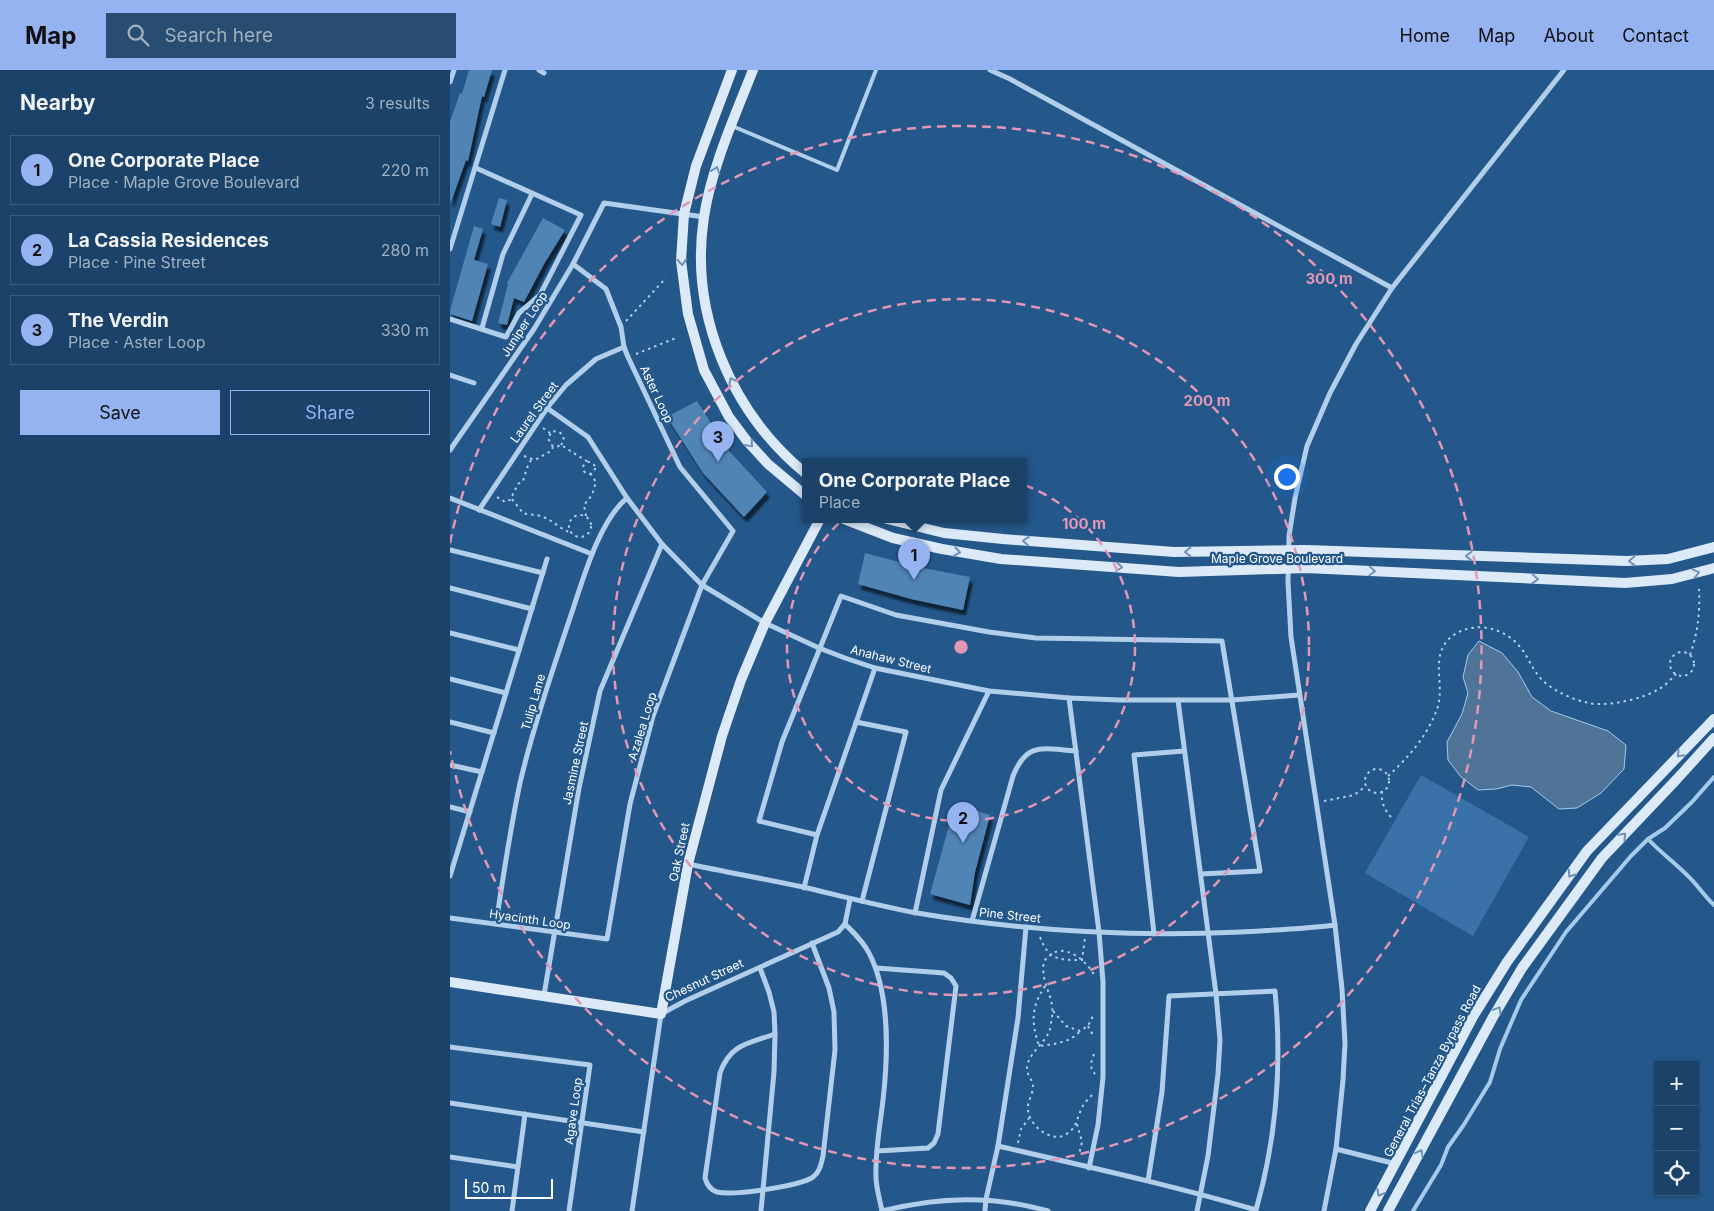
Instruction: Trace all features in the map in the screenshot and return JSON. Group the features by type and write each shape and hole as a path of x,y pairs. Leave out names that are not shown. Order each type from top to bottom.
{"street":[{"path":"450,82 454,70"},
{"path":"450,249 505,70"},
{"path":"732,70 696,166 684,214 681,261 687,306 704,370 729,416 747,441 768,464 802,492"},
{"path":"753,70 714,175 704,217 700,262 706,309 721,360 744,406 780,451 802,470"},
{"path":"990,70 1120,138 1392,288"},
{"path":"1324,1211 1336,1149 1343,1080 1342,989 1335,925 1291,637 1289,550 1291,517 1307,446 1330,393 1356,344 1392,288 1564,70"},
{"path":"450,319 506,337 519,313 540,295 581,215 476,168"},
{"path":"482,328 503,254 532,194"},
{"name":"Juniper Loop","path":"450,450 534,329 573,264 604,203 684,214"},
{"path":"684,214 704,217"},
{"name":"Aster Loop","path":"573,264 606,289 621,327 624,347 628,357 680,467 733,531"},
{"name":"Laurel Street","path":"479,510 547,408 566,385 596,359 624,347"},
{"path":"450,375 474,382"},
{"name":"Anahaw Street","path":"547,408 588,437 627,498 662,544 702,585 765,623 819,648 875,668 989,691 1069,698 1178,700 1232,700 1299,695"},
{"path":"450,498 592,554"},
{"name":"Tulip Lane","path":"496,924 509,837 521,781 550,678 592,554 617,506 627,498"},
{"name":"Oak Street","path":"632,1211 661,1014 688,864 722,736 741,680 765,623 818,523"},
{"name":"Maple Grove Boulevard","path":"853,523 893,538 942,549 1002,559 1180,572 1289,569 1625,583 1672,579 1714,568"},
{"name":"Maple Grove Boulevard","path":"903,523 944,533 1174,552 1289,550 1626,561 1668,559 1714,547"},
{"name":"Azalea Loop","path":"607,939 630,804 653,716 702,585 733,531"},
{"name":"Jasmine Street","path":"544,995 579,788 600,691 662,544"},
{"path":"450,550 543,573"},
{"path":"450,876 452,859 470,812 547,559"},
{"path":"450,588 532,609"},
{"path":"817,835 759,821 782,742 841,596 896,615 989,632 1036,638 1222,642 1260,871 1201,874"},
{"path":"450,633 519,650"},
{"path":"804,888 817,835 875,668"},
{"path":"450,679 506,694"},
{"path":"915,912 941,790 989,691"},
{"path":"1069,698 1099,932 1103,982 1103,1077 1098,1125 1089,1168"},
{"path":"1178,700 1216,994 1220,1040 1218,1074 1208,1156 1197,1211"},
{"name":"General Trias–Tanza Bypass Road","path":"1370,1211 1474,1015 1513,954 1587,851 1714,719"},
{"path":"450,722 494,732"},
{"path":"856,722 906,732 862,901"},
{"path":"1388,1211 1493,1017 1522,968 1602,858 1714,738"},
{"path":"972,921 1012,776 1022,757 1031,751 1040,749 1076,751"},
{"path":"1154,934 1134,755 1184,751"},
{"path":"450,764 482,772"},
{"path":"450,807 470,812"},
{"name":"Pine Street","path":"688,864 915,912 1026,927 1099,932 1208,934 1307,929 1335,925"},
{"path":"850,899 845,924 860,938 876,968 881,991 886,1049 876,1179 882,1211 922,1202 953,1199 986,1199 1048,1211"},
{"name":"Hyacinth Loop","path":"450,918 607,939"},
{"name":"Chesnut Street","path":"450,982 661,1014 685,1001 838,932 845,924"},
{"path":"985,1211 998,1146 1018,1018 1026,927"},
{"path":"775,1034 740,1046 731,1052 724,1062 720,1073 705,1178 708,1186 716,1192 728,1193 762,1190 805,1181 815,1176 820,1168 824,1156 834,1050 834,1012 829,988 812,943"},
{"path":"760,968 774,1012 775,1034 774,1072 760,1211"},
{"path":"876,968 944,973 951,978 956,986 938,1134 934,1143 928,1148 877,1151"},
{"path":"998,1146 1148,1182 1201,1194 1256,1210 1268,1160 1277,1078 1278,1017 1275,991 1169,996 1162,1092 1157,1134 1148,1182"},
{"name":"Agave Loop","path":"450,1047 590,1065 569,1211"},
{"path":"450,1103 644,1132"},
{"path":"512,1211 525,1114"},
{"path":"1336,1149 1396,1164"},
{"path":"450,1157 518,1167"}],"lane":[{"path":"732,126 837,170 876,70"}],"path":[{"path":"621,327 666,278"},
{"path":"628,357 676,338"},
{"path":"553,447 549,443 548,438 550,433 554,431 563,435 564,441 561,446"},
{"path":"553,447 561,446 588,462 592,462 595,467 594,471 590,474"},
{"path":"518,452 531,460 535,460 545,456 553,447"},
{"path":"531,460 526,468 524,482 518,484 513,492 512,500 523,513 541,516 551,521 561,530 579,538 589,534 591,524 586,516 584,505 592,495 596,482 584,470 585,464 588,462"},
{"path":"490,493 505,502 512,500"},
{"path":"571,533 570,520 580,515 586,516"},
{"path":"1690,655 1679,653 1673,657 1671,664 1676,674 1683,676 1691,673 1694,666 1690,655 1699,625 1699,589"},
{"path":"1388,776 1383,771 1372,770 1365,778 1366,786 1375,792 1382,791 1387,786 1388,776 1416,746 1433,719 1439,704 1438,668 1444,645 1455,634 1468,628 1485,626 1504,633 1521,647 1531,665 1546,684 1567,696 1590,704 1639,698 1660,689 1676,674"},
{"path":"1316,802 1354,795 1366,786"},
{"path":"1382,791 1381,801 1392,818"},
{"path":"1037,928 1044,947 1051,955 1059,960 1082,960"},
{"path":"1082,960 1086,931"},
{"path":"1077,1124 1065,1135 1058,1137 1050,1136 1029,1118 1028,1108 1034,1086 1026,1070 1030,1057 1050,1031 1051,998 1045,986 1042,970 1044,961 1056,952 1067,952 1082,960 1089,967 1096,980"},
{"path":"1039,1046 1034,1031 1033,1012 1037,999 1045,986"},
{"path":"1052,1011 1066,1026 1080,1031"},
{"path":"1039,1046 1061,1043 1075,1036 1088,1026 1095,1012"},
{"path":"1088,1026 1094,1037"},
{"path":"1096,1046 1091,1070 1098,1078"},
{"path":"1077,1165 1082,1142 1077,1124 1080,1111 1094,1093"},
{"path":"1016,1150 1021,1129 1029,1118"}],"shaded area":[{"path":"1479,641 1502,653 1518,672 1532,697 1551,711 1608,731 1626,745 1624,769 1601,793 1577,808 1559,809 1531,787 1512,785 1496,789 1478,790 1461,777 1448,760 1447,742 1462,714 1468,693 1463,677 1468,655"},
{"path":"1421,775 1529,837 1473,936 1365,873"}],"building":[{"path":"469,70 492,70 484,97 482,96 468,161 466,160 450,202 450,122 460,93 462,94"},
{"path":"499,198 507,200 500,227 491,224"},
{"path":"543,218 565,230 524,302 514,298 507,325 498,323 507,283"},
{"path":"474,226 483,229 474,260 488,264 472,321 450,314 450,311"},
{"path":"697,401 729,451 767,492 744,517 703,473 667,417"},
{"path":"865,553 918,567 970,577 963,610 911,599 858,584"},
{"path":"955,804 990,815 975,872 970,905 930,894"}],"waterway":[{"path":"1413,1211 1441,1165 1448,1147 1490,1082 1500,1049 1521,1000 1566,932 1631,856 1648,839 1665,828 1714,777"},
{"path":"1648,839 1691,879 1714,905"}],"place":[{"name":"The Verdin","path":"718,462"},
{"name":"One Corporate Place","path":"914,580"},
{"name":"La Cassia Residences","path":"963,843"}]}
